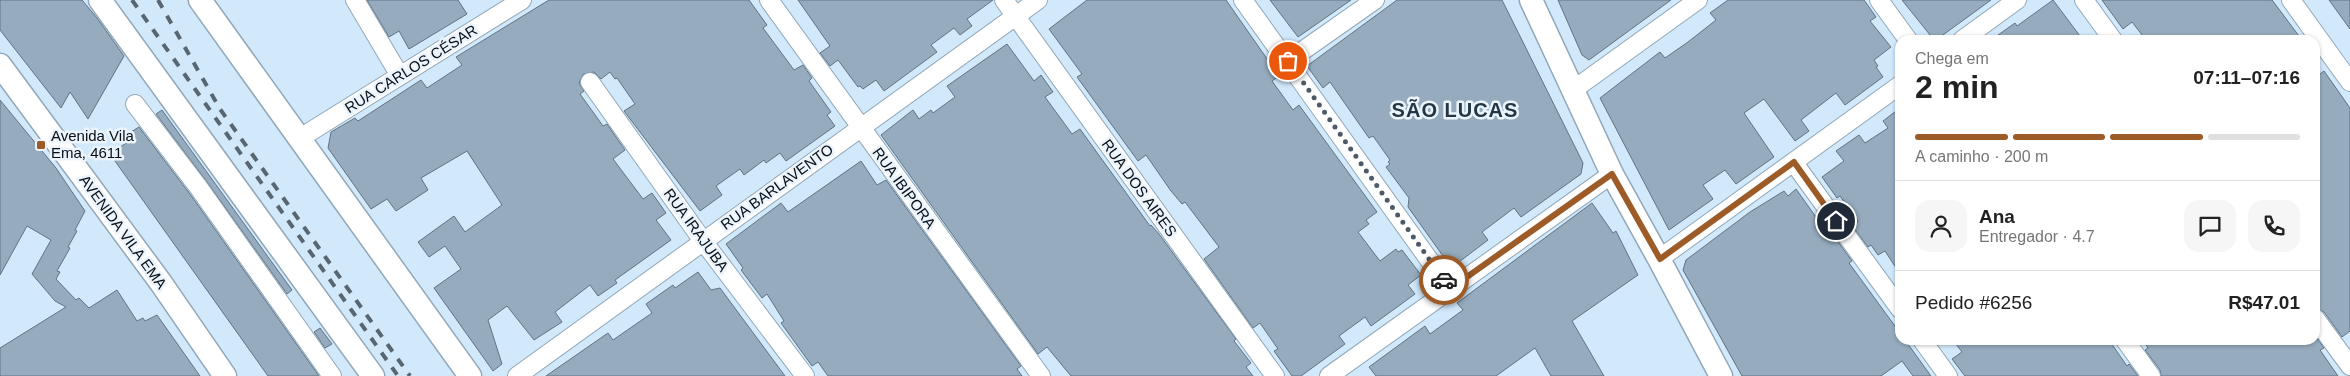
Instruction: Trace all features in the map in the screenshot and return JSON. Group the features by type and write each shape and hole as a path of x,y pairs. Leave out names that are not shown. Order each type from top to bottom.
{"main road":[{"path":"100,0 373,376"},
{"path":"200,0 470,376"},
{"path":"1531,0 1612,174 1660,259 1721,376"},
{"name":"AVENIDA VILA EMA","path":"1,69 162,282 226,376"}],"street":[{"path":"355,0 400,76"},
{"name":"RUA CARLOS CÉSAR","path":"300,138 522,0"},
{"name":"RUA IBIPORA","path":"769,0 859,127 1041,376"},
{"name":"RUA DOS AIRES","path":"1004,0 1275,376"},
{"name":"RUA BARLAVENTO","path":"517,376 859,127 1038,0"},
{"path":"1243,0 1450,289"},
{"path":"1288,61 1375,0"},
{"path":"1573,90 1698,0"},
{"path":"1879,0 1904,35"},
{"path":"1969,35 2017,0"},
{"path":"2084,0 2108,35"},
{"path":"2291,0 2310,35"},
{"path":"2322,57 2350,82"},
{"name":"RUA IRAJUBA","path":"590,82 703,241 805,376"},
{"path":"1660,259 1895,89"},
{"path":"135,104 199,188 332,376"},
{"path":"1794,162 1895,303"},
{"path":"1329,376 1612,174"},
{"path":"2320,325 2350,366"},
{"path":"1926,345 1948,376"},
{"path":"2129,345 2151,376"}],"building":[{"path":"0,0 82,0 97,18 124,56 88,119 70,92 61,108 0,30"},
{"path":"367,0 458,0 467,14 409,49 399,31 389,37"},
{"path":"549,0 749,0 767,25 763,28 794,70 803,65 812,78 809,81 831,112 827,115 835,126 786,161 780,153 766,163 764,160 744,175 740,169 716,186 722,195 700,211 624,111 635,104 617,78 615,79 610,72 601,79 594,72 583,74 579,83 584,91 580,94 603,126 607,124 625,150 613,159 643,199 652,193 666,213 656,220 671,240 615,280 617,283 598,296 590,285 555,312 562,322 534,340 507,306 488,320 502,364 493,371 434,288 461,269 445,246 429,257 418,242 454,216 465,232 502,205 467,151 421,178 428,190 396,211 387,199 371,209 328,148 331,132 355,118 358,121 421,80 427,88 462,65 456,57"},
{"path":"798,0 993,0 967,19 972,26 960,35 954,28 931,45 937,52 884,91 876,80 863,89 860,86 858,87 838,60 830,66 820,53 830,46"},
{"path":"1087,0 1226,0 1279,76 1272,81 1293,110 1299,105 1377,212 1366,220 1369,224 1358,232 1380,261 1396,249 1398,252 1402,250 1421,275 1408,285 1415,294 1371,326 1365,317 1339,336 1345,344 1301,376 1292,376 1274,351 1278,349 1260,323 1253,328 1204,259 1219,247 1185,202 1182,204 1171,191 1146,155 1138,161 1077,77 1082,74 1049,29"},
{"path":"1270,0 1351,0 1298,37"},
{"path":"1397,0 1502,0 1583,163 1581,174 1521,217 1514,208 1482,232 1488,240 1455,265 1448,263 1408,207 1409,198 1386,167 1390,164 1388,162 1390,160 1373,136 1369,138 1330,82 1323,88 1307,66"},
{"path":"1558,0 1671,0 1589,60 1582,55"},
{"path":"1728,0 1864,0 1876,17 1870,21 1891,47 1874,60 1878,66 1876,67 1883,77 1845,105 1836,93 1801,120 1809,131 1795,141 1764,99 1744,113 1774,157 1736,184 1725,170 1703,185 1713,199 1669,230 1600,98 1660,52 1665,58 1688,42 1716,20 1710,13"},
{"path":"1902,0 1991,0 1943,35 1930,35"},
{"path":"2053,0 2079,35 1998,35 2015,23 2017,26"},
{"path":"2102,0 2272,0 2298,35 2142,35 2132,22 2123,29"},
{"path":"2329,0 2350,0 2350,29"},
{"path":"1007,44 1034,81 1041,75 1053,92 1045,97 1072,134 1080,129 1150,226 1159,234 1236,339 1234,341 1251,363 1246,367 1253,376 1071,376 1047,347 1038,354 881,135 913,110 919,119 931,110 933,113 955,97 947,86"},
{"path":"2324,71 2350,108 2350,331 2342,337 2324,312 2320,310 2320,74"},
{"path":"0,100 56,168 85,211 68,247 70,248 57,271 60,272 56,279 76,300 79,298 89,308 117,290 137,321 143,318 145,321 157,315 200,376 0,376 0,348 66,307 55,301 32,274 51,240 27,226 0,275"},
{"path":"162,110 292,290 287,294 156,114"},
{"path":"1895,112 1895,266 1885,251 1878,255 1871,245 1868,247 1853,227 1858,221 1840,196 1837,198 1822,177 1844,161 1836,151 1859,135 1865,143 1888,128 1883,121"},
{"path":"139,127 190,194 319,376 268,376 110,154 135,137 131,132"},
{"path":"861,161 877,185 886,180 1021,366 1017,369 1022,376 828,376 818,362 812,366 781,323 784,321 767,294 762,298 741,270 743,268 726,244 781,203 788,212"},
{"path":"1796,189 1833,241 1836,239 1852,261 1849,263 1895,326 1895,345 1909,345 1931,376 1913,376 1902,361 1881,376 1742,376 1683,270 1686,260 1750,212 1784,191 1788,196"},
{"path":"1592,203 1613,233 1616,231 1638,275 1572,321 1604,376 1551,376 1535,348 1496,376 1376,376 1369,367 1425,326 1430,334 1463,310 1457,303"},
{"path":"698,272 711,290 720,288 785,376 546,376 608,333 613,340 652,313 646,304 673,285 675,288"},
{"path":"320,328 332,344 325,348 314,332"},
{"path":"2320,343 2324,348 2320,350 2338,376 2161,376 2160,370 2145,350 2148,348 2146,345 2320,345"},
{"path":"1957,345 2112,345 2127,366 2129,364 2138,376 1965,376 1952,359 1962,352"}],"railway":[{"path":"132,0 398,376"},
{"path":"158,0 220,109 410,376"}],"way so far":[{"path":"1288,61 1444,280"}],"place":[{"name":"Avenida Vila Ema, 4611","path":"41,145"}],"district":[{"name":"SÃO LUCAS","path":"1455,110"}],"route":[{"path":"1444,280 1450,289 1612,174 1660,259 1794,162 1836,221"}]}
